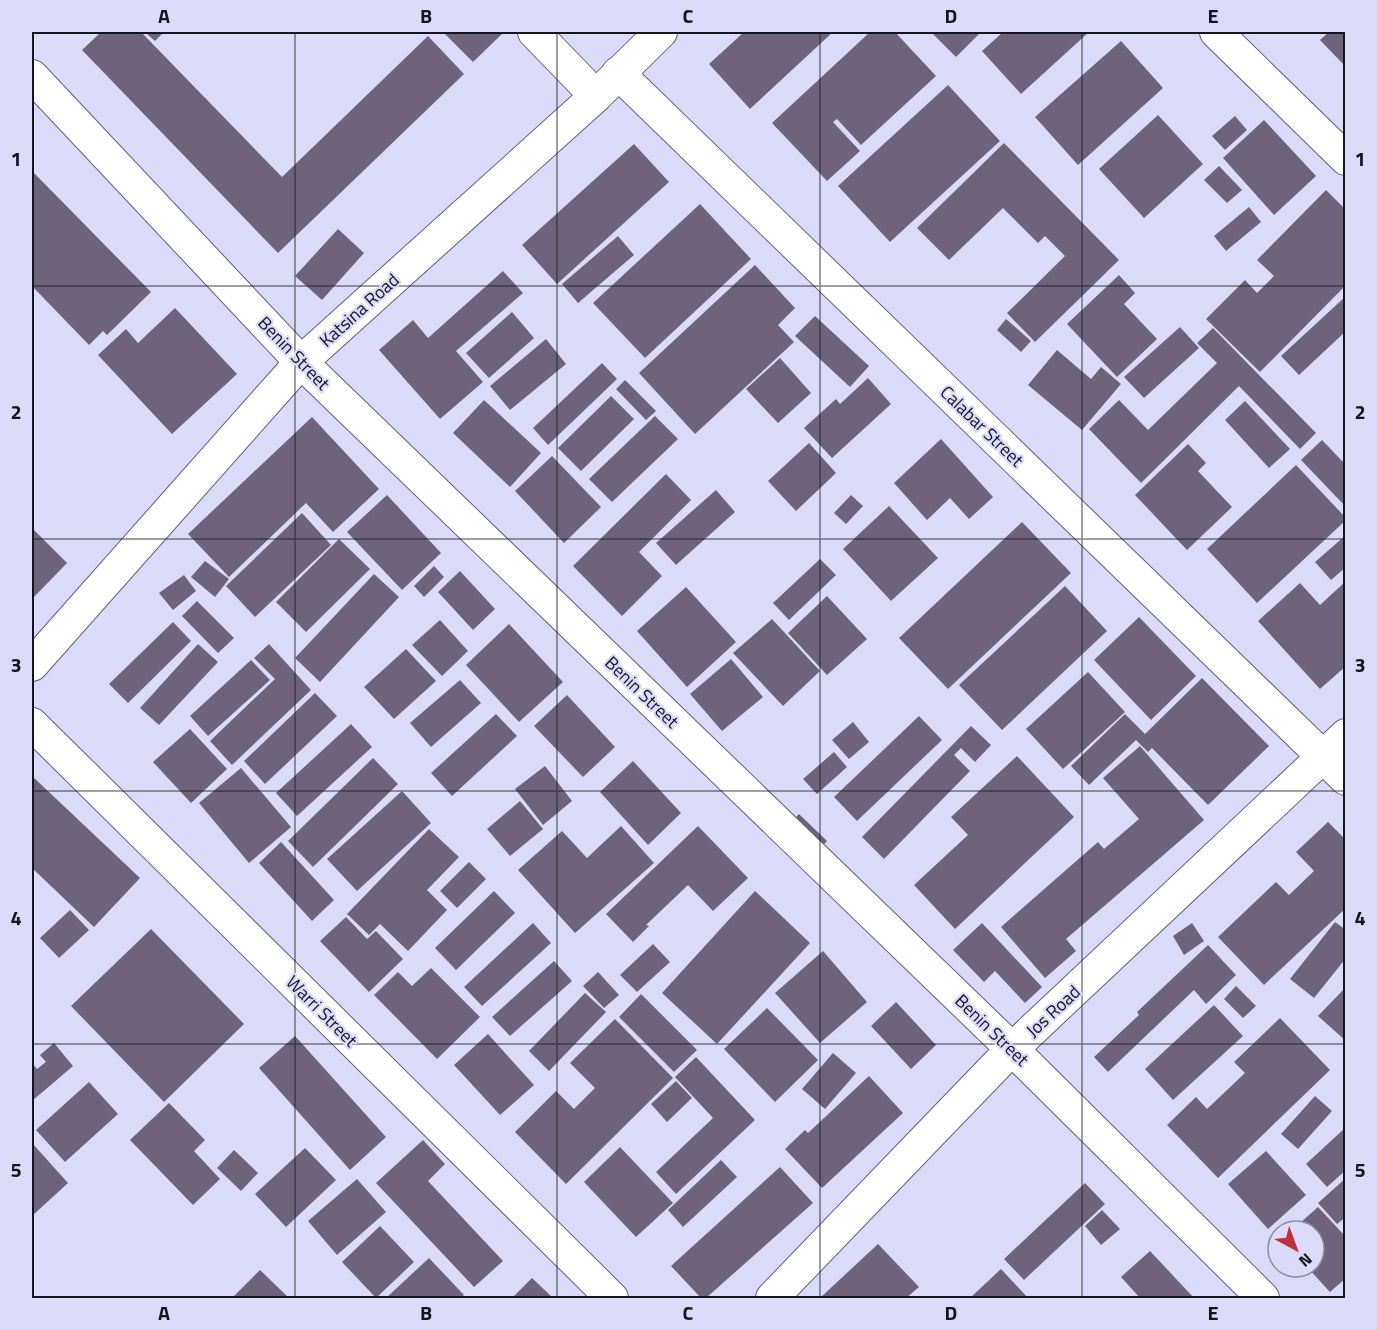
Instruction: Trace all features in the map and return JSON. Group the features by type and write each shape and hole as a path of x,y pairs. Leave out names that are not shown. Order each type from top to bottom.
{"street":[{"path":"534,32 596,96"},
{"name":"Katsina Road","path":"32,664 301,362 596,96 661,32"},
{"path":"1216,32 1346,159"},
{"name":"Calabar Street","path":"618,73 1346,779"},
{"name":"Benin Street","path":"32,76 301,362 1012,1049 1263,1299"},
{"name":"Warri Street","path":"32,724 612,1299"},
{"name":"Jos Road","path":"772,1299 1012,1049 1346,735"}],"building":[{"path":"101,32 141,32 282,177 428,36 464,74 278,253 82,50"},
{"path":"145,32 164,32 155,41"},
{"path":"443,32 504,32 473,62"},
{"path":"744,32 833,32 750,109 709,64"},
{"path":"870,32 895,32 936,76 861,145 837,119 833,122 860,151 827,181 772,123"},
{"path":"931,32 981,32 956,57"},
{"path":"1003,32 1089,32 1021,94 982,51"},
{"path":"1329,32 1346,32 1346,67 1320,40"},
{"path":"1121,41 1163,88 1078,165 1035,117"},
{"path":"948,85 1000,141 890,242 838,186"},
{"path":"1158,115 1203,164 1144,218 1099,169"},
{"path":"1235,116 1247,130 1225,150 1212,136"},
{"path":"1264,120 1316,176 1274,215 1223,158"},
{"path":"1004,143 1119,260 1035,342 1007,313 1065,256 1045,236 1038,243 1003,208 949,260 917,228"},
{"path":"634,144 669,182 557,284 522,245"},
{"path":"1219,166 1242,190 1227,203 1204,180"},
{"path":"32,171 151,292 107,335 103,331 89,345 32,286"},
{"path":"1326,190 1346,210 1346,285 1260,372 1206,319 1245,280 1257,293 1274,276 1257,260"},
{"path":"700,204 751,259 645,358 593,303"},
{"path":"1249,207 1261,222 1226,251 1214,236"},
{"path":"338,229 364,253 322,300 295,276"},
{"path":"618,236 634,255 578,303 562,284"},
{"path":"755,265 795,308 778,325 794,342 695,434 639,373"},
{"path":"503,271 523,293 456,351 483,382 440,419 379,350 413,320 428,338"},
{"path":"1119,275 1135,293 1124,304 1157,339 1117,377 1067,324"},
{"path":"1346,296 1346,331 1299,375 1281,356"},
{"path":"175,308 237,374 172,434 98,355 126,329 138,343"},
{"path":"512,312 534,338 489,378 466,353"},
{"path":"815,316 869,366 850,387 795,336"},
{"path":"1006,319 1031,341 1021,352 997,330"},
{"path":"1180,327 1199,348 1144,398 1124,377"},
{"path":"1213,328 1316,433 1300,449 1239,386 1141,483 1089,429 1119,400 1148,430 1217,363 1197,343"},
{"path":"546,339 566,364 510,410 490,386"},
{"path":"1057,350 1091,379 1101,367 1121,384 1082,430 1028,385"},
{"path":"780,358 811,393 778,423 746,389"},
{"path":"602,363 617,379 548,445 533,428"},
{"path":"868,378 891,404 832,458 804,428 836,399 840,404"},
{"path":"625,380 656,411 646,420 616,389"},
{"path":"611,396 634,419 581,471 558,448"},
{"path":"484,400 541,453 510,487 453,433"},
{"path":"1245,401 1290,449 1269,468 1225,420"},
{"path":"655,416 678,439 612,502 589,479"},
{"path":"312,417 379,489 333,532 306,503 229,577 188,534"},
{"path":"941,439 993,497 969,519 950,498 927,520 894,483"},
{"path":"1322,440 1346,465 1346,507 1301,460"},
{"path":"809,443 836,473 796,511 768,481"},
{"path":"1188,444 1206,463 1198,471 1232,507 1187,550 1135,495"},
{"path":"552,456 601,507 564,543 515,491"},
{"path":"1296,465 1346,520 1257,603 1207,549"},
{"path":"666,474 691,500 639,552 662,576 622,616 573,566"},
{"path":"716,490 735,512 676,565 656,543"},
{"path":"387,495 441,553 402,590 347,532"},
{"path":"851,495 863,506 846,524 834,513"},
{"path":"889,506 938,558 891,601 843,549"},
{"path":"302,513 331,545 255,617 226,586"},
{"path":"1022,522 1071,573 948,689 899,638"},
{"path":"32,528 67,563 32,599"},
{"path":"1346,535 1346,567 1331,580 1315,562"},
{"path":"339,539 370,569 306,632 276,602"},
{"path":"820,559 836,575 789,620 773,603"},
{"path":"205,561 229,579 215,597 191,577"},
{"path":"434,566 444,577 424,597 414,586"},
{"path":"460,571 495,609 473,630 438,592"},
{"path":"374,574 399,597 320,682 295,658"},
{"path":"184,575 196,591 173,610 159,593"},
{"path":"1346,581 1346,666 1320,689 1258,621 1300,583 1320,605"},
{"path":"1065,586 1107,631 1002,730 959,685"},
{"path":"686,587 736,642 687,687 637,631"},
{"path":"827,596 867,639 827,675 788,633"},
{"path":"197,601 234,638 218,653 182,616"},
{"path":"1139,617 1196,676 1151,720 1094,660"},
{"path":"772,619 820,671 783,706 733,653"},
{"path":"440,620 468,651 442,676 412,645"},
{"path":"173,622 191,641 128,703 109,684"},
{"path":"509,624 563,682 519,722 466,665"},
{"path":"198,644 218,662 159,725 140,708"},
{"path":"269,644 311,690 232,765 210,741 275,679 254,658"},
{"path":"406,649 436,681 394,719 364,687"},
{"path":"731,659 763,697 722,731 690,694"},
{"path":"251,660 270,680 208,736 190,716"},
{"path":"1088,672 1125,712 1063,769 1026,729"},
{"path":"1202,678 1269,746 1208,805 1152,748 1148,752 1136,740 1089,785 1071,766 1125,714 1145,734"},
{"path":"460,680 481,703 431,747 410,723"},
{"path":"315,693 337,716 265,784 244,761"},
{"path":"567,695 615,747 583,777 534,726"},
{"path":"496,714 517,736 452,796 431,773"},
{"path":"919,716 942,740 857,821 834,797"},
{"path":"853,722 869,742 849,759 832,740"},
{"path":"351,724 372,747 297,816 276,793"},
{"path":"971,726 991,745 975,762 961,748 954,755 970,771 884,859 862,837"},
{"path":"190,729 227,769 191,803 153,762"},
{"path":"1140,746 1204,820 1066,939 1076,951 1045,978 1001,927 1098,842 1104,849 1139,819 1103,778"},
{"path":"834,752 847,767 817,794 803,779"},
{"path":"1017,756 1074,817 955,929 914,885 968,835 951,817"},
{"path":"373,758 398,784 313,867 288,841"},
{"path":"633,761 681,813 648,845 600,792"},
{"path":"545,766 572,801 543,825 515,789"},
{"path":"241,768 291,827 249,863 199,803"},
{"path":"32,776 140,878 94,927 32,868"},
{"path":"402,791 431,823 357,891 327,859"},
{"path":"520,801 543,829 510,856 487,829"},
{"path":"799,814 827,841 818,851 789,825"},
{"path":"1328,822 1346,840 1346,908 1264,985 1218,937 1276,882 1289,895 1314,871 1296,852"},
{"path":"621,826 654,863 575,933 518,870 562,831 587,858"},
{"path":"698,826 748,878 713,911 688,885 646,925 649,926 633,942 606,914"},
{"path":"429,829 459,857 427,890 447,910 408,951 380,924 369,935 347,914"},
{"path":"281,842 334,900 312,921 259,863"},
{"path":"469,862 486,879 457,908 440,891"},
{"path":"494,891 515,913 456,970 435,948"},
{"path":"755,891 810,943 717,1044 662,993"},
{"path":"70,910 89,930 59,958 40,938"},
{"path":"346,917 367,939 376,931 403,959 369,992 320,941"},
{"path":"1335,922 1346,930 1346,958 1314,998 1290,979"},
{"path":"533,923 551,943 482,1006 464,987"},
{"path":"982,923 1042,987 1025,1003 995,971 984,982 953,950"},
{"path":"1192,923 1204,941 1184,955 1173,936"},
{"path":"151,929 244,1024 164,1102 71,1006"},
{"path":"653,944 670,962 637,992 620,975"},
{"path":"1208,945 1236,975 1206,1004 1194,990 1108,1072 1094,1057 1139,1015 1137,1012"},
{"path":"823,951 867,1002 820,1043 775,993"},
{"path":"554,961 572,981 510,1036 492,1017"},
{"path":"431,968 480,1017 437,1059 374,995 398,972 412,986"},
{"path":"598,972 619,995 604,1008 583,986"},
{"path":"1236,986 1256,1006 1243,1018 1224,999"},
{"path":"1346,987 1346,1041 1318,1016"},
{"path":"585,993 606,1012 549,1071 529,1051"},
{"path":"641,994 697,1050 674,1072 619,1017"},
{"path":"896,1002 936,1045 911,1069 871,1026"},
{"path":"1214,1005 1243,1036 1173,1100 1145,1069"},
{"path":"767,1008 818,1060 775,1102 724,1049"},
{"path":"1280,1018 1330,1070 1218,1178 1167,1125 1196,1097 1207,1109 1245,1073 1234,1062"},
{"path":"615,1019 673,1078 566,1184 515,1132 556,1091 574,1109 595,1088 570,1063"},
{"path":"488,1034 534,1085 500,1115 454,1065"},
{"path":"295,1036 386,1137 350,1170 259,1068"},
{"path":"54,1043 73,1066 32,1101 32,1075 34,1073 32,1063 37,1069 46,1062 40,1055"},
{"path":"833,1053 856,1073 825,1109 802,1089"},
{"path":"696,1057 755,1120 676,1194 656,1172 713,1118 675,1077"},
{"path":"869,1076 903,1113 822,1188 785,1149 805,1130 808,1133"},
{"path":"676,1081 692,1098 667,1122 651,1104"},
{"path":"89,1082 118,1114 65,1162 36,1130"},
{"path":"1315,1096 1332,1111 1298,1149 1281,1134"},
{"path":"169,1103 205,1140 194,1151 220,1179 193,1205 130,1140"},
{"path":"1346,1127 1346,1170 1327,1187 1306,1164"},
{"path":"423,1140 445,1164 428,1181 503,1261 474,1287 376,1183"},
{"path":"32,1143 68,1183 32,1216"},
{"path":"620,1147 673,1203 636,1237 584,1182"},
{"path":"305,1148 336,1180 286,1227 255,1194"},
{"path":"234,1150 258,1173 241,1191 217,1168"},
{"path":"1266,1151 1306,1195 1279,1219 1266,1219 1266,1227 1228,1184"},
{"path":"721,1160 737,1177 683,1227 668,1210"},
{"path":"780,1167 813,1203 706,1298 701,1298 671,1266"},
{"path":"1346,1178 1346,1217 1337,1224 1318,1203"},
{"path":"357,1179 386,1212 337,1255 308,1221"},
{"path":"1085,1183 1105,1204 1024,1280 1004,1259"},
{"path":"1318,1207 1346,1237 1346,1278 1330,1292 1318,1279 1326,1279 1326,1219 1304,1219"},
{"path":"1102,1210 1120,1229 1101,1245 1085,1226"},
{"path":"380,1226 414,1262 376,1298 342,1262"},
{"path":"878,1244 919,1287 906,1298 820,1298"},
{"path":"1150,1251 1194,1298 1140,1298 1121,1277"},
{"path":"429,1258 464,1295 460,1298 386,1298"},
{"path":"1001,1269 1028,1298 970,1298"},
{"path":"260,1270 289,1298 232,1298"},
{"path":"532,1278 553,1298 512,1298"}]}
